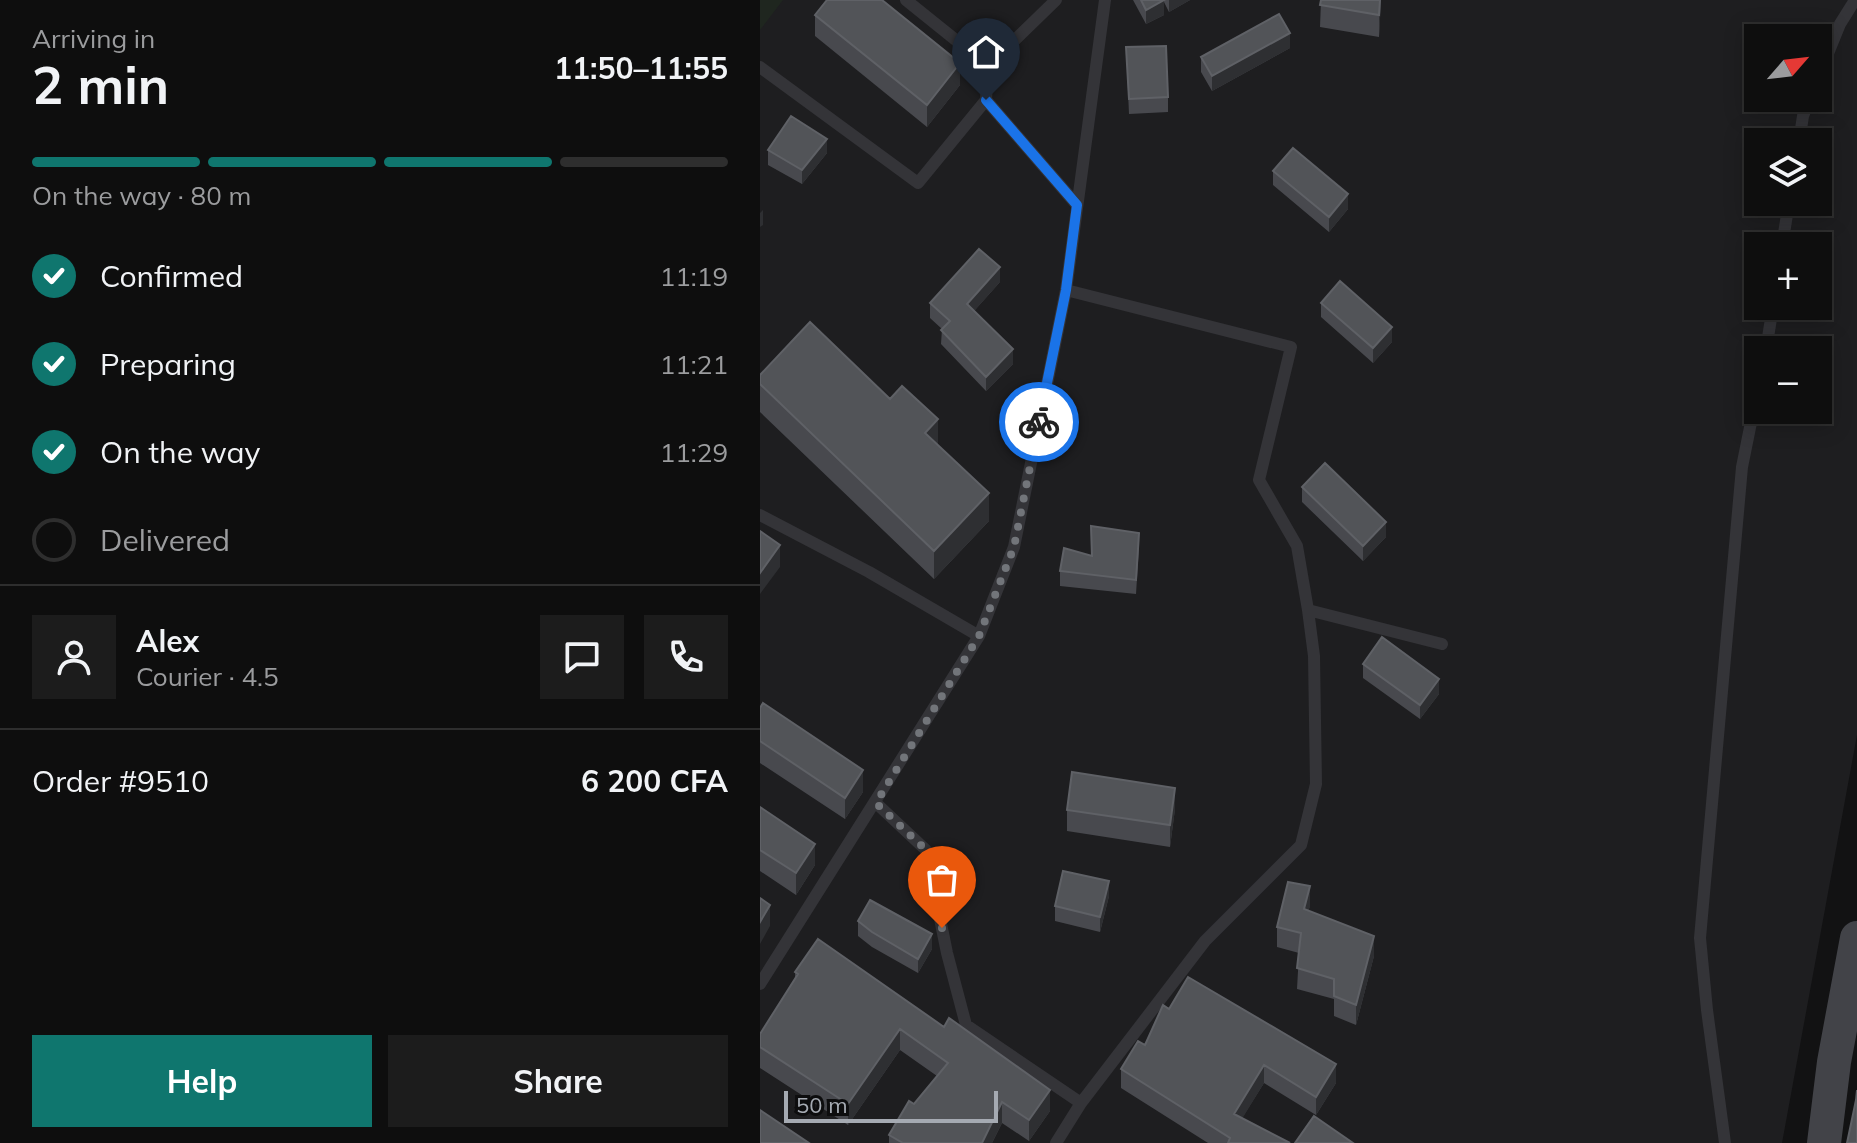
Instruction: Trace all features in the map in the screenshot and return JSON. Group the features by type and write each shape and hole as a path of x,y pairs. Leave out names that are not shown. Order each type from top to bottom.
{"street":[{"path":"1824,1143 1834,1062 1857,938"}],"lane":[{"path":"906,0 988,66"},
{"path":"760,67 918,183 986,100 988,66 1056,0"},
{"path":"760,984 979,636 1014,547 1066,290 1105,0"},
{"path":"1832,44 1855,0"},
{"path":"986,100 1077,205"},
{"path":"1056,1143 1081,1103 1205,941 1301,845 1316,784 1314,656 1297,546 1259,480 1291,347 1066,290"},
{"path":"1725,1143 1708,1024 1700,938 1742,467 1751,424"},
{"path":"760,515 869,572 979,636"},
{"path":"1308,610 1442,644"},
{"path":"876,803 926,850 947,953 966,1025 1081,1103"}],"shaded area":[{"path":"760,0 1857,0 1857,735 1782,1143 760,1143"},
{"path":"760,0 783,0 760,30"}],"building":[{"path":"827,0 882,0 960,63 927,105 815,15"},
{"path":"1141,0 1164,0 1146,10"},
{"path":"1321,0 1380,0 1379,15 1320,5"},
{"path":"1279,14 1290,33 1212,76 1201,57"},
{"path":"1166,46 1168,97 1129,99 1126,47"},
{"path":"791,116 827,139 802,170 768,150"},
{"path":"1293,148 1348,194 1329,217 1273,171"},
{"path":"979,249 1000,267 967,304 1013,349 986,377 941,330 950,321 930,303"},
{"path":"1340,281 1392,327 1373,348 1321,303"},
{"path":"810,322 890,399 902,386 938,419 925,433 989,493 934,551 760,384 760,375"},
{"path":"1325,463 1386,522 1363,546 1302,487"},
{"path":"1091,526 1139,533 1136,580 1060,571 1064,548 1092,556"},
{"path":"760,531 780,545 760,573"},
{"path":"1382,637 1439,679 1420,705 1363,664"},
{"path":"763,703 863,770 845,798 760,741 760,708"},
{"path":"1072,772 1175,788 1170,825 1067,810"},
{"path":"760,807 815,844 796,873 760,850"},
{"path":"1063,871 1109,881 1100,917 1055,906"},
{"path":"1288,882 1310,886 1304,909 1374,936 1356,1005 1334,996 1334,979 1297,968 1301,933 1277,927"},
{"path":"760,898 770,905 760,922"},
{"path":"870,900 932,934 918,959 858,921"},
{"path":"818,939 944,1027 949,1018 1050,1090 1029,1120 1002,1102 982,1143 903,1143 889,1135 909,1101 914,1104 948,1063 900,1029 848,1104 760,1047 760,1034 798,974 795,972"},
{"path":"1188,977 1336,1064 1316,1097 1264,1065 1234,1114 1290,1143 1228,1143 1230,1138 1121,1069 1138,1041 1145,1045 1163,1005 1169,1009"},
{"path":"1857,1090 1857,1143 1847,1143 1856,1100"},
{"path":"760,1110 809,1143 760,1143"},
{"path":"1314,1116 1353,1143 1295,1143"}],"way so far":[{"path":"942,928 926,850 876,803 979,636 1014,547 1039,422"}],"route":[{"path":"986,100 1077,205 1066,290 1039,422"}]}
